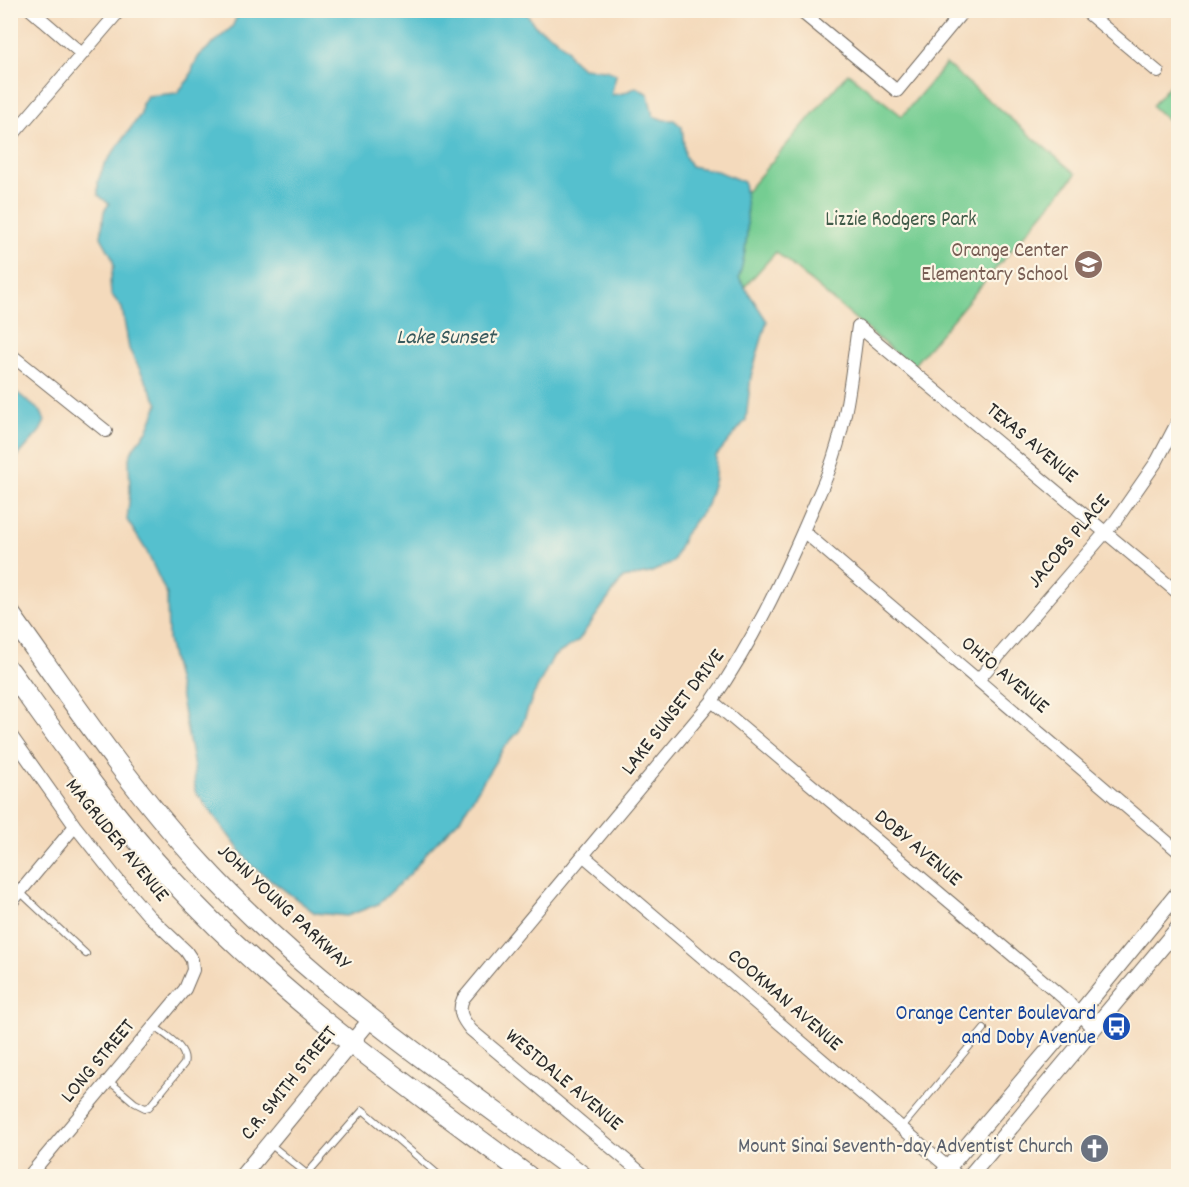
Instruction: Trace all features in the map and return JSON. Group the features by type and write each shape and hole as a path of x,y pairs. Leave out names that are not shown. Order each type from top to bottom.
{"main road":[{"name":"JOHN YOUNG PARKWAY","path":"10,614 116,763 200,864 292,953 371,1019 582,1176"},
{"path":"10,671 96,789 172,881 236,945 282,988 351,1044 528,1176"}],"street":[{"path":"31,10 82,54"},
{"path":"10,138 120,10"},
{"path":"799,10 897,91 964,10"},
{"path":"1084,10 1158,72"},
{"name":"LAKE SUNSET DRIVE","path":"460,1011 463,999 712,701 739,662 760,624 803,531 834,456 845,413 858,326"},
{"name":"TEXAS AVENUE","path":"858,326 1179,593"},
{"path":"10,354 106,431"},
{"name":"JACOBS PLACE","path":"978,680 1106,532 1157,461 1179,421"},
{"name":"OHIO AVENUE","path":"803,531 1179,851"},
{"name":"DOBY AVENUE","path":"712,701 1067,1001 1094,1030"},
{"name":"MAGRUDER AVENUE","path":"10,734 75,826 148,915 186,951 192,960 193,970"},
{"path":"10,904 75,826"},
{"name":"COOKMAN AVENUE","path":"584,856 902,1127 949,1173"},
{"path":"949,1173 1179,893"},
{"path":"970,1176 1179,928"},
{"name":"LONG STREET","path":"29,1176 185,989 193,970"},
{"name":"WESTDALE AVENUE","path":"460,1011 471,1030 645,1176"},
{"name":"C.R. SMITH STREET","path":"242,1176 371,1019"}],"lane":[{"path":"20,892 87,954"},
{"path":"109,1081 135,1103 145,1108 184,1064 186,1060 184,1051 154,1026"},
{"path":"902,1127 984,1029"},
{"path":"269,1143 307,1174 363,1110 440,1176"}],"green space":[{"name":"Lizzie Rodgers Park","path":"946,64 1076,174 912,367 776,252 713,322 703,242 848,73 902,116"},
{"path":"1178,75 1178,130 1152,106"}],"water":[{"name":"Lake Sunset","path":"240,10 525,11 535,26 554,37 582,68 606,70 616,74 612,95 624,93 636,87 648,94 653,116 664,120 674,120 682,127 685,156 691,166 717,171 744,182 747,230 745,253 739,278 767,321 751,376 746,420 716,456 715,478 707,505 685,534 673,562 650,573 623,578 578,641 553,657 533,696 520,730 503,749 460,819 429,850 410,874 378,904 347,916 315,913 251,865 195,791 194,767 168,640 167,595 146,550 127,520 130,493 129,458 134,447 147,431 158,404 129,349 122,308 111,294 110,281 114,266 112,257 101,237 104,211 109,204 98,195 98,181 104,165 141,114 142,104 147,96 177,93 189,79 199,56 232,27"},
{"path":"10,387 41,412 45,421 40,431 11,464"}],"place":[{"name":"Orange Center Elementary School","path":"1089,264"},
{"name":"Orange Center Boulevard and Doby Avenue","path":"1117,1027"},
{"name":"Mount Sinai Seventh-day Adventist Church","path":"1094,1148"}]}
